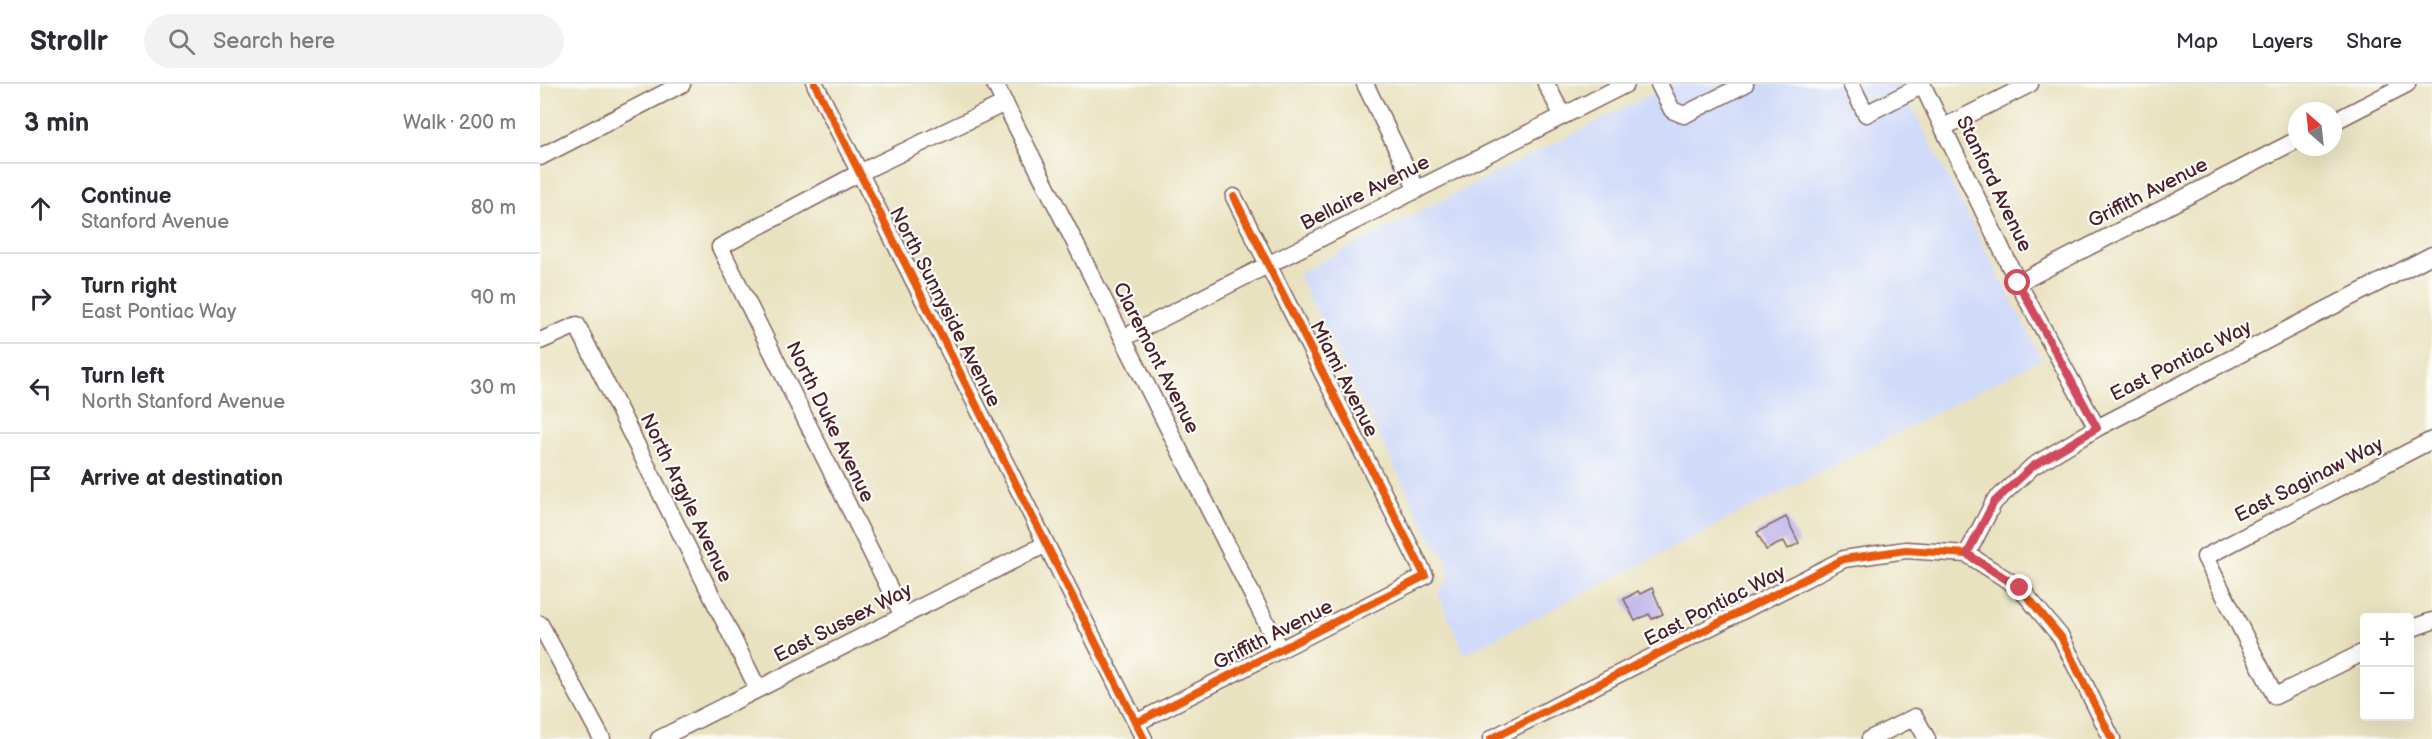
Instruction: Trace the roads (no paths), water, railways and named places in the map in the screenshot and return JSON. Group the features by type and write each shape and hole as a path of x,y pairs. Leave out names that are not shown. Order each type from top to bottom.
{"street":[{"path":"540,157 682,84"},
{"name":"North Sunnyside Avenue","path":"814,84 1144,739"},
{"name":"Claremont Avenue","path":"995,84 1280,650"},
{"path":"1365,84 1417,190"},
{"path":"1546,84 1563,116"},
{"name":"Bellaire Avenue","path":"1123,338 1626,84"},
{"path":"1659,84 1672,110 1684,115 1745,84"},
{"path":"1851,84 1866,114 1922,85"},
{"path":"1944,127 2030,84"},
{"path":"2342,117 2407,84"},
{"name":"Stanford Avenue","path":"1922,85 2018,283 2097,428"},
{"path":"859,173 1005,103"},
{"name":"Griffith Avenue","path":"2018,283 2288,145"},
{"name":"North Duke Avenue","path":"859,173 720,247 903,616"},
{"name":"Miami Avenue","path":"1234,197 1425,576"},
{"name":"East Pontiac Way","path":"1491,739 1844,559 1906,550 1967,554 1994,502 2033,466 2097,428 2432,255"},
{"name":"North Argyle Avenue","path":"540,341 577,325 758,689"},
{"name":"East Saginaw Way","path":"2360,653 2275,696 2205,557 2432,440"},
{"name":"East Sussex Way","path":"659,739 1046,544"},
{"path":"1967,554 2020,588 2061,637 2112,739"},
{"name":"Griffith Avenue","path":"1137,723 1425,576"},
{"path":"2414,627 2432,621"},
{"path":"540,624 602,739"},
{"path":"1870,739 1915,717 1927,739"}]}
